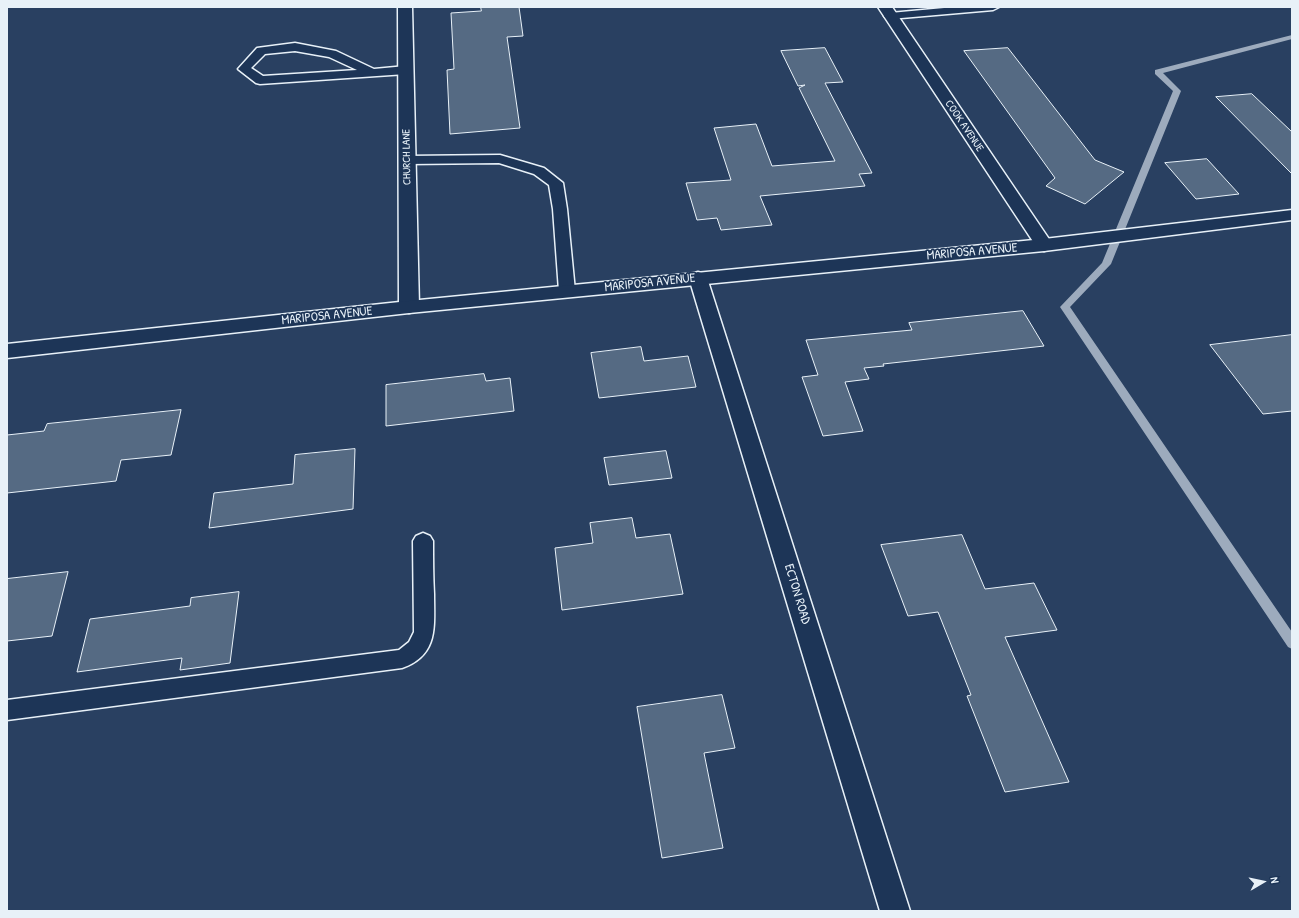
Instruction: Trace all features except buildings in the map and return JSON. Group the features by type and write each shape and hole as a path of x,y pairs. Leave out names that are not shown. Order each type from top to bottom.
{"street":[{"name":"CHURCH LANE","path":"405,7 409,307"},
{"name":"COOK AVENUE","path":"888,11 1044,245"},
{"name":"MARIPOSA AVENUE","path":"7,351 409,307 1044,245 1292,215"},
{"name":"ECTON ROAD","path":"698,278 895,911"}],"lane":[{"path":"888,11 993,7"},
{"path":"372,72 332,54 295,47 261,51 244,69 260,80 406,70"},
{"path":"407,160 500,159 539,171 556,183 560,209 567,292"},
{"path":"7,710 402,659 413,652 419,645 424,632 423,541"}],"waterway":[{"path":"1292,37 1158,72 1177,91 1106,264 1065,307 1292,643"}]}
